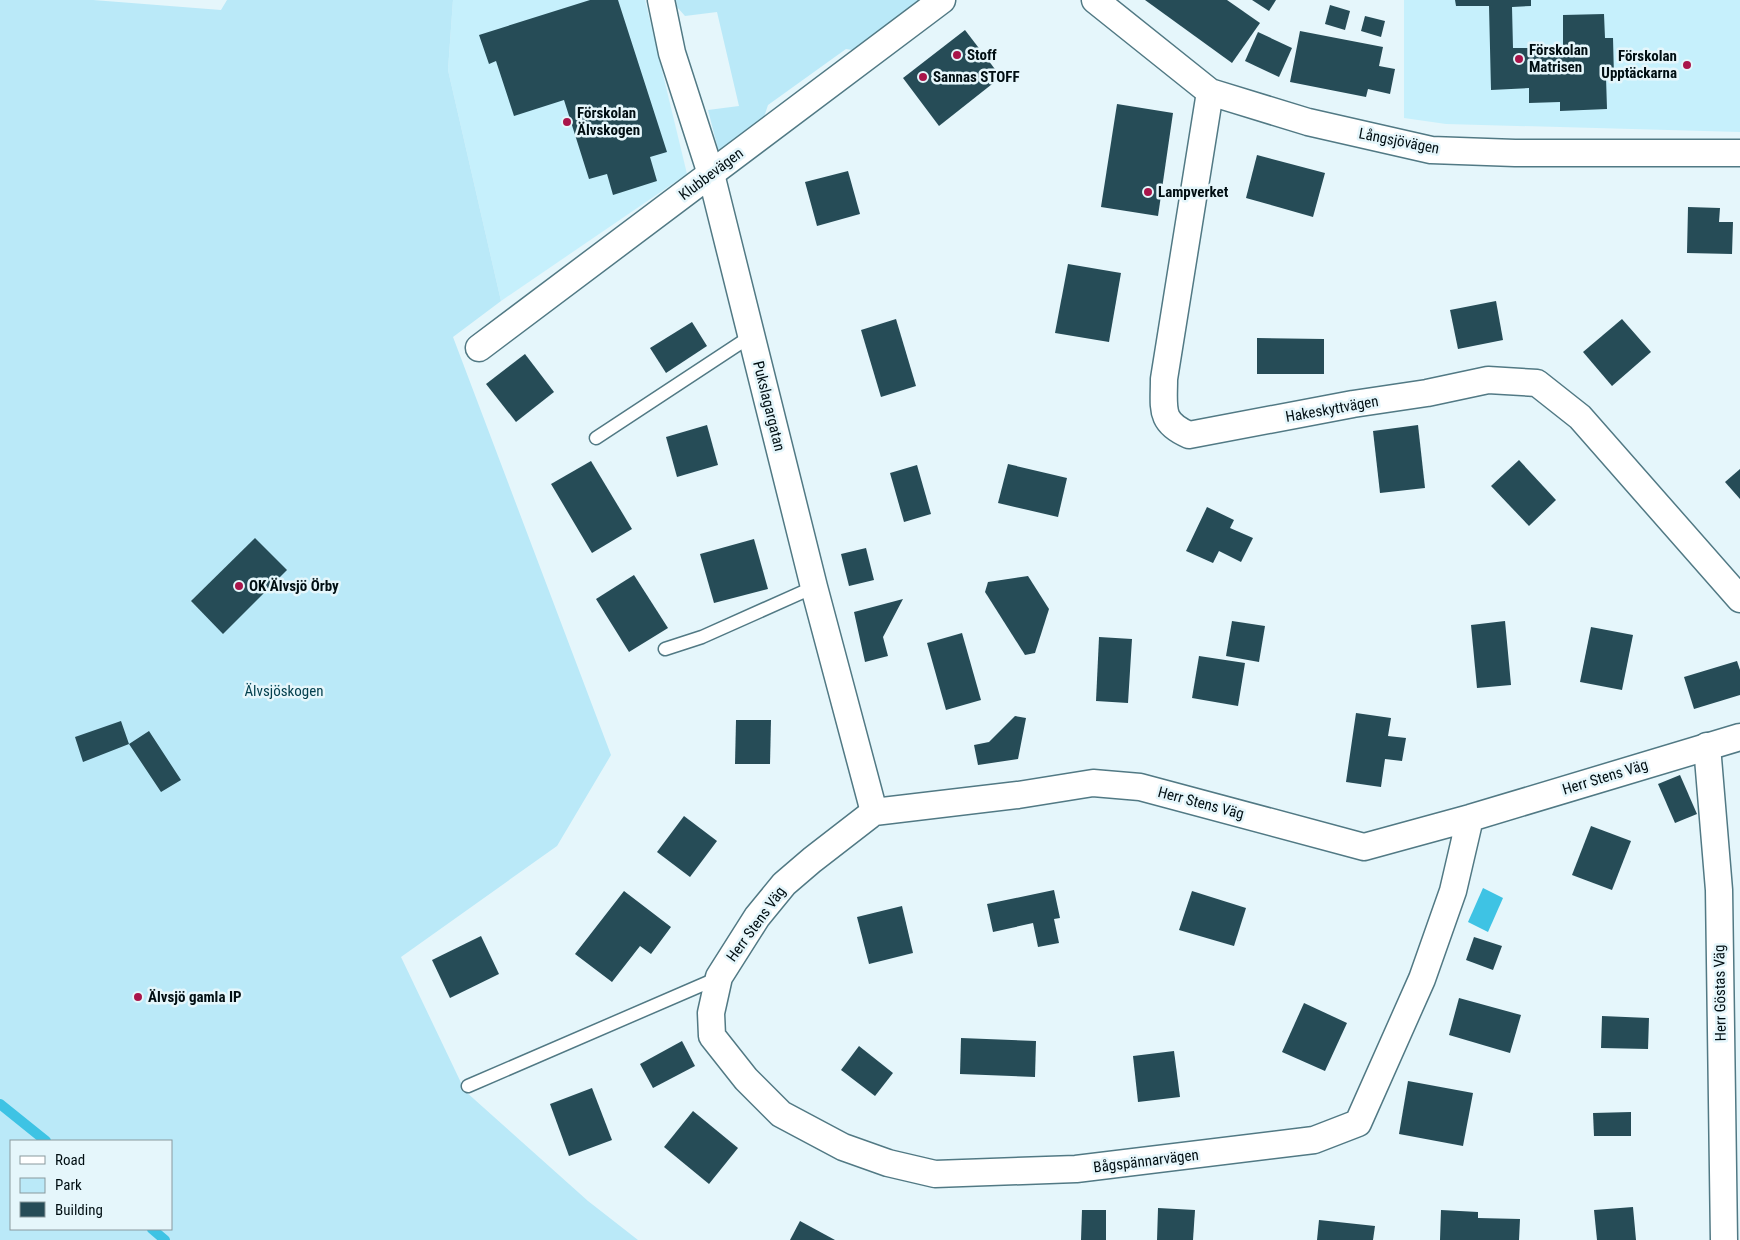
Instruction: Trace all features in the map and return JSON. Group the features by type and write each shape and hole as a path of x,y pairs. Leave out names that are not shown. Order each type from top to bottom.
{"street":[{"name":"Pukslagargatan","path":"661,0 672,54 711,174 814,587 874,812"},
{"name":"Klubbevägen","path":"479,348 942,0"},
{"name":"Långsjövägen","path":"1095,0 1210,92 1308,122 1431,150 1515,153 1740,153"},
{"name":"Hakeskyttvägen","path":"1210,92 1164,379 1164,412 1173,428 1189,436 1353,404 1427,393 1488,380 1537,383 1580,417 1740,599"},
{"name":"Herr Stens Väg","path":"719,978 758,917 784,884 874,812 1018,795 1093,783 1140,787 1364,847 1470,818 1740,737"},
{"name":"Herr Göstas Väg","path":"1707,746 1719,890 1724,1240"},
{"name":"Bågspännarvägen","path":"719,978 711,1013 712,1036 746,1080 780,1114 842,1147 888,1163 935,1174 1076,1169 1314,1140 1358,1123 1422,979 1453,891 1470,818"}],"lane":[{"path":"596,438 751,336"},
{"path":"665,650 702,637 814,587"},
{"path":"468,1086 719,978"}],"shaded area":[{"name":"Förskolan Älvskogen","path":"453,0 645,0 687,174 501,301 448,70"},
{"name":"Förskolan Matrisen","path":"1404,0 1740,0 1740,132 1446,124 1404,118"}],"green space":[{"name":"Älvsjöskogen","path":"0,0 93,0 221,10 227,0 453,0 448,70 501,301 453,337 611,755 557,846 401,957 465,1091 588,1201 638,1240 0,1240"},
{"path":"676,0 927,0 859,51 846,49 768,105 762,123 719,153 708,110 739,106 717,12 685,16 677,7"}],"water":[{"path":"1483,888 1503,898 1488,932 1468,922"}],"building":[{"path":"590,0 618,0 667,152 650,157 657,181 613,195 607,174 589,179 564,100 514,116 496,61 489,64 479,35"},
{"path":"1145,0 1227,0 1260,23 1232,63"},
{"path":"1252,0 1276,0 1269,11"},
{"path":"1455,0 1531,0 1531,6 1512,7 1513,48 1563,48 1563,15 1604,14 1605,38 1613,38 1614,77 1606,77 1607,109 1560,111 1560,102 1529,103 1529,88 1491,90 1489,6 1456,6"},
{"path":"1330,5 1350,11 1345,30 1325,24"},
{"path":"1365,16 1385,21 1381,37 1361,31"},
{"path":"965,30 1001,77 939,126 903,78"},
{"path":"1300,31 1383,47 1379,66 1395,69 1390,94 1368,89 1366,97 1290,82"},
{"path":"1258,32 1292,48 1279,77 1245,61"},
{"path":"1117,104 1173,113 1158,216 1101,207"},
{"path":"1257,155 1325,173 1313,217 1246,198"},
{"path":"848,171 860,214 817,226 805,182"},
{"path":"1688,207 1720,208 1719,222 1733,222 1732,254 1687,253"},
{"path":"1068,264 1121,273 1109,342 1055,333"},
{"path":"1496,301 1503,340 1458,349 1450,310"},
{"path":"896,319 916,386 881,397 861,330"},
{"path":"1622,319 1651,352 1612,386 1583,352"},
{"path":"692,322 707,346 666,373 650,348"},
{"path":"1257,338 1324,339 1324,374 1257,374"},
{"path":"525,354 554,392 516,422 486,384"},
{"path":"707,425 718,465 677,477 666,437"},
{"path":"1418,425 1425,488 1380,493 1373,431"},
{"path":"1519,460 1556,500 1529,526 1491,486"},
{"path":"591,461 632,529 592,553 551,484"},
{"path":"1008,464 1067,478 1058,517 998,503"},
{"path":"917,465 931,514 904,522 890,473"},
{"path":"1740,469 1740,499 1725,482"},
{"path":"1207,507 1234,520 1230,528 1253,538 1241,562 1219,551 1213,563 1186,551"},
{"name":"OK Älvsjö Örby","path":"255,538 287,570 223,634 191,601"},
{"path":"754,539 768,589 714,603 700,554"},
{"path":"866,548 874,580 849,586 841,554"},
{"path":"634,575 668,628 629,652 596,599"},
{"path":"1028,576 1049,609 1035,653 1025,655 985,592 988,582"},
{"path":"903,599 883,637 888,656 865,662 854,612"},
{"path":"1232,621 1265,626 1259,662 1226,656"},
{"path":"1505,621 1511,685 1477,688 1471,625"},
{"path":"1591,627 1633,635 1622,690 1580,682"},
{"path":"962,633 981,700 946,710 927,643"},
{"path":"1099,637 1132,639 1128,703 1096,701"},
{"path":"1199,656 1245,663 1238,706 1192,698"},
{"path":"1737,661 1740,670 1740,695 1694,709 1684,677"},
{"path":"1356,713 1391,718 1388,736 1406,738 1402,761 1385,759 1381,787 1346,782"},
{"path":"1015,716 1026,718 1018,759 978,765 974,745 989,742"},
{"path":"736,720 771,720 770,764 735,764"},
{"path":"121,721 129,744 83,762 75,737"},
{"path":"149,731 181,780 161,792 129,744"},
{"path":"1680,775 1697,814 1675,823 1658,784"},
{"path":"684,816 717,841 690,877 657,852"},
{"path":"1591,826 1631,841 1612,890 1572,875"},
{"path":"1054,890 1060,918 1054,919 1059,943 1038,947 1033,923 993,932 987,904"},
{"path":"624,891 671,927 651,954 640,946 612,982 575,954"},
{"path":"1192,891 1246,908 1234,946 1179,930"},
{"path":"902,906 913,953 869,964 857,917"},
{"path":"481,936 499,974 450,998 432,960"},
{"path":"1474,937 1502,946 1493,970 1466,960"},
{"path":"1459,998 1521,1015 1510,1053 1449,1035"},
{"path":"1304,1003 1347,1023 1325,1071 1282,1052"},
{"path":"1602,1016 1649,1018 1648,1049 1601,1048"},
{"path":"961,1038 1036,1041 1035,1077 960,1074"},
{"path":"682,1041 695,1066 653,1088 640,1064"},
{"path":"859,1046 893,1073 875,1096 841,1070"},
{"path":"1174,1051 1180,1097 1138,1102 1133,1056"},
{"path":"1408,1081 1473,1093 1463,1146 1399,1134"},
{"path":"592,1088 612,1140 569,1156 550,1104"},
{"path":"693,1111 738,1148 709,1184 664,1147"},
{"path":"1631,1112 1631,1136 1594,1136 1593,1113"},
{"path":"1633,1207 1636,1240 1597,1240 1594,1210"},
{"path":"1158,1208 1195,1210 1193,1240 1157,1240"},
{"path":"1082,1210 1106,1210 1106,1240 1081,1240"},
{"path":"1441,1210 1478,1212 1478,1218 1520,1219 1519,1240 1440,1240"},
{"path":"1319,1220 1375,1226 1373,1240 1317,1240"},
{"path":"800,1221 835,1240 790,1240"}],"waterway":[{"path":"0,1104 45,1140"},
{"path":"153,1230 165,1240"}],"place":[{"name":"Stoff","path":"957,55"},
{"name":"Förskolan Matrisen","path":"1519,59"},
{"name":"Förskolan Upptäckarna","path":"1687,65"},
{"name":"Sannas STOFF","path":"923,77"},
{"name":"Förskolan Älvskogen","path":"567,122"},
{"name":"Lampverket","path":"1148,192"},
{"name":"OK Älvsjö Örby","path":"239,586"},
{"name":"Älvsjö gamla IP","path":"138,997"}]}
